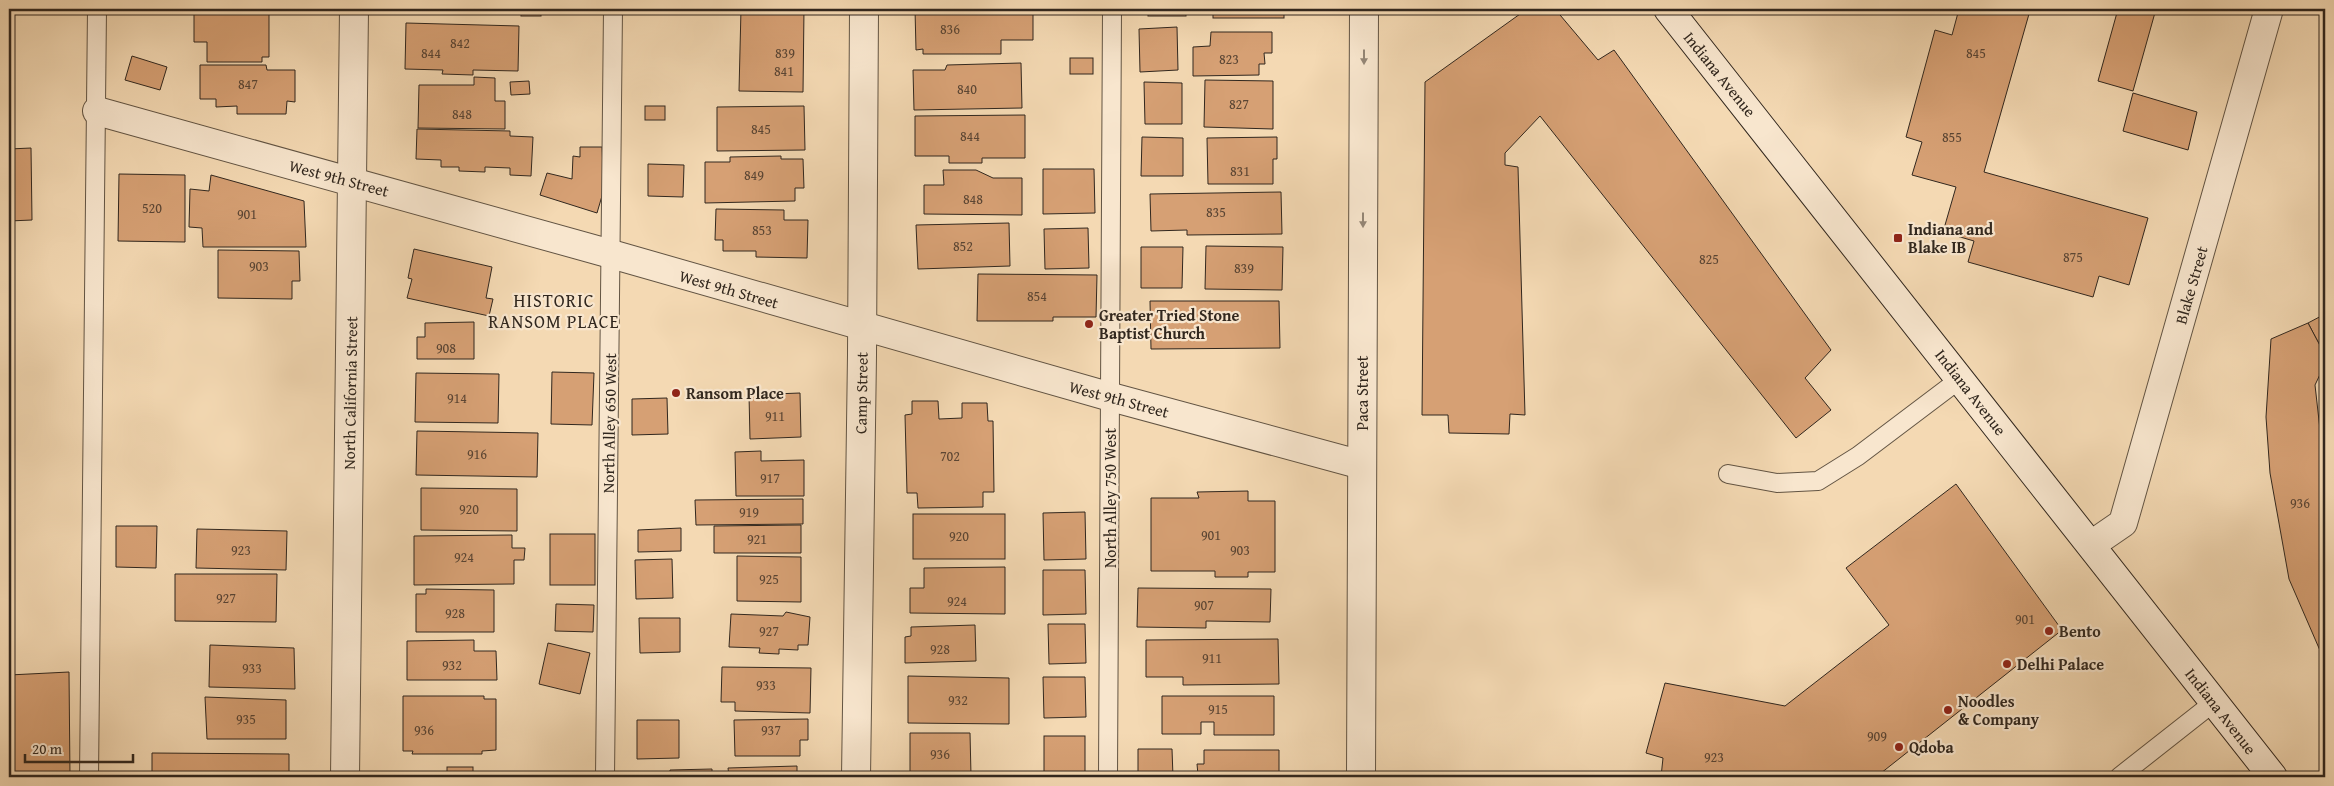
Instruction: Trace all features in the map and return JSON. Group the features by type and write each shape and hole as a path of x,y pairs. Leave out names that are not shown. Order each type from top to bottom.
{"street":[{"name":"North California Street","path":"345,777 354,182 354,9"},
{"name":"Camp Street","path":"856,777 864,9"},
{"name":"Paca Street","path":"1361,777 1364,9"},
{"name":"Indiana Avenue","path":"1668,9 2273,777"},
{"name":"Blake Street","path":"2091,545 2123,523 2269,9"},
{"name":"West 9th Street","path":"97,111 611,254 862,328 1111,398 1362,466"}],"lane":[{"path":"89,777 97,9"},
{"name":"North Alley 650 West","path":"605,777 613,9"},
{"name":"North Alley 750 West","path":"1108,777 1112,9"},
{"path":"1728,474 1777,483 1818,481 1858,456 1960,379"},
{"path":"2119,777 2213,703"}],"building":[{"path":"421,9 476,9 476,10 421,11"},
{"path":"521,9 541,9 541,16 521,16"},
{"path":"554,9 594,9 594,14 554,14"},
{"path":"741,9 804,9 803,92 739,91"},
{"path":"915,9 1033,9 1033,40 1001,40 1001,54 923,54 923,49 916,50"},
{"path":"1148,9 1186,9 1186,16 1148,16"},
{"path":"1213,9 1284,9 1284,18 1213,18"},
{"path":"1527,9 1555,9 1598,60 1614,50 1831,350 1805,378 1831,410 1796,438 1540,116 1505,153 1505,165 1518,167 1525,415 1510,414 1509,434 1449,433 1448,415 1422,415 1425,82"},
{"path":"1959,9 2009,9 2029,14 1984,172 2148,218 2129,285 2099,276 2093,297 1968,262 1974,241 1943,232 1956,187 1912,175 1922,142 1906,137 1935,30 1952,35"},
{"path":"2118,9 2156,9 2133,91 2098,81"},
{"path":"194,12 269,12 269,57 262,57 262,62 207,62 207,42 194,42"},
{"path":"406,23 519,26 518,71 473,70 473,75 442,74 443,70 405,69"},
{"path":"1177,27 1178,70 1140,72 1139,29"},
{"path":"1211,32 1272,32 1272,53 1264,53 1265,64 1259,64 1259,75 1193,76 1193,47 1210,46"},
{"path":"132,56 167,67 160,90 125,80"},
{"path":"1070,58 1093,58 1093,74 1070,74"},
{"path":"1021,63 1022,108 914,110 913,70 945,70 947,65"},
{"path":"200,65 266,65 267,70 295,70 295,102 287,101 286,114 237,114 237,106 216,107 216,99 200,99"},
{"path":"474,77 495,78 495,101 505,101 505,129 418,128 419,85 474,85"},
{"path":"1205,80 1273,81 1273,129 1204,127"},
{"path":"529,81 530,94 511,95 510,82"},
{"path":"1144,82 1182,83 1182,124 1145,124"},
{"path":"2133,93 2197,112 2188,150 2123,131"},
{"path":"645,106 665,106 665,120 645,120"},
{"path":"804,106 805,150 717,151 717,107"},
{"path":"1025,115 1025,158 982,158 982,163 949,163 949,156 915,156 915,116"},
{"path":"417,129 510,131 510,136 533,137 531,176 510,175 510,168 485,167 485,172 459,171 459,167 441,167 441,160 416,159"},
{"path":"1142,137 1183,138 1183,176 1141,176"},
{"path":"1277,137 1277,159 1273,159 1273,184 1208,184 1207,138"},
{"path":"580,147 602,147 604,189 597,213 540,195 547,173 572,179 573,156 580,157"},
{"path":"31,148 32,220 9,221 9,149"},
{"path":"781,156 781,159 803,159 804,188 795,188 795,201 705,203 705,162 730,162 730,157"},
{"path":"648,164 684,165 683,197 648,196"},
{"path":"1043,169 1094,169 1095,213 1043,214"},
{"path":"943,170 976,170 993,178 1022,178 1022,215 924,214 924,185 944,185"},
{"path":"119,174 185,175 185,242 118,241"},
{"path":"211,175 304,201 306,247 203,247 202,228 189,227 190,189 209,191"},
{"path":"1281,192 1282,234 1187,235 1187,230 1151,231 1150,194"},
{"path":"716,209 784,210 784,220 808,220 807,258 756,257 756,251 723,251 723,240 715,240"},
{"path":"1009,223 1010,266 918,269 916,225"},
{"path":"1088,228 1089,268 1045,269 1044,229"},
{"path":"1206,246 1283,247 1282,290 1205,289"},
{"path":"1141,247 1183,247 1182,288 1141,288"},
{"path":"414,249 492,267 486,298 493,299 489,316 407,298 412,279 408,278"},
{"path":"218,250 299,251 300,281 292,281 292,299 218,298"},
{"path":"978,274 1097,275 1096,317 1053,317 1053,321 977,321"},
{"path":"1150,301 1279,301 1280,348 1151,349"},
{"path":"2325,314 2325,355 2308,323"},
{"path":"474,322 474,359 417,359 417,337 425,337 425,323"},
{"path":"2308,323 2325,355 2325,364 2315,385 2325,474 2325,662 2289,579 2270,473 2266,417 2271,339"},
{"path":"552,372 594,373 592,425 551,424"},
{"path":"416,373 499,374 498,423 415,422"},
{"path":"800,393 801,437 750,439 749,395"},
{"path":"667,398 668,434 632,435 632,399"},
{"path":"912,401 938,401 939,419 962,418 962,403 987,403 988,421 993,421 994,492 983,492 983,507 918,508 917,493 907,493 905,415 912,414"},
{"path":"417,431 538,433 537,477 416,475"},
{"path":"761,451 761,461 804,460 804,496 736,496 735,452"},
{"path":"1956,484 2062,630 1876,777 1661,777 1663,758 1646,753 1665,683 1785,706 1889,625 1846,568"},
{"path":"421,488 517,489 517,531 421,530"},
{"path":"1248,491 1248,501 1275,501 1275,572 1248,572 1248,577 1215,577 1215,571 1151,571 1151,498 1199,498 1197,492"},
{"path":"803,499 803,524 696,525 695,500"},
{"path":"1085,512 1086,559 1044,560 1043,513"},
{"path":"913,514 1005,514 1005,559 913,559"},
{"path":"801,525 801,553 714,553 714,526"},
{"path":"116,526 157,526 156,568 116,567"},
{"path":"681,528 681,551 638,552 638,530"},
{"path":"197,529 287,531 286,570 196,568"},
{"path":"550,534 595,534 595,585 550,585"},
{"path":"512,535 512,548 525,548 524,560 514,560 514,584 414,585 414,536"},
{"path":"737,556 801,557 801,602 737,601"},
{"path":"672,559 673,598 636,599 635,560"},
{"path":"1005,567 1005,614 910,613 910,588 924,588 924,568"},
{"path":"1043,570 1085,570 1086,614 1043,615"},
{"path":"175,574 277,574 276,622 175,621"},
{"path":"1138,588 1271,589 1270,622 1206,621 1206,628 1137,627"},
{"path":"426,589 494,590 494,632 416,632 416,594 426,594"},
{"path":"556,604 594,605 593,632 555,631"},
{"path":"786,612 810,617 808,645 798,645 798,650 779,649 779,654 759,653 760,648 729,647 731,614 783,616"},
{"path":"639,618 680,618 680,652 640,653"},
{"path":"1048,624 1085,624 1086,663 1049,664"},
{"path":"975,625 976,661 905,663 905,637 911,636 911,627"},
{"path":"1278,639 1279,684 1183,685 1183,677 1146,677 1146,640"},
{"path":"474,640 474,651 496,651 497,680 407,680 407,641"},
{"path":"548,643 590,653 580,694 539,684"},
{"path":"210,645 294,648 295,689 209,687"},
{"path":"722,667 811,668 810,713 735,711 735,702 721,702"},
{"path":"69,672 70,777 9,777 9,675"},
{"path":"908,676 1009,678 1009,724 908,723"},
{"path":"1043,677 1085,677 1086,717 1044,718"},
{"path":"403,696 484,696 484,699 496,699 496,750 482,751 482,754 412,754 413,751 403,751"},
{"path":"1162,696 1274,696 1274,735 1214,735 1214,722 1201,722 1201,734 1162,734"},
{"path":"205,697 286,700 286,739 207,739"},
{"path":"808,719 808,740 800,740 800,756 735,756 734,720"},
{"path":"637,720 679,720 679,758 637,759"},
{"path":"910,733 970,733 971,775 910,775"},
{"path":"1044,736 1085,736 1085,775 1044,775"},
{"path":"1138,749 1172,749 1173,777 1138,777"},
{"path":"1204,750 1279,750 1279,777 1205,777 1198,775 1197,764 1204,764"},
{"path":"152,753 289,754 289,775 279,775 279,777 152,777"},
{"path":"797,766 797,777 729,777 728,768"},
{"path":"447,767 473,767 473,777 447,777"},
{"path":"712,769 712,777 670,777 670,770"}],"place":[{"name":"Indiana and Blake IB","path":"1898,238"},
{"name":"Greater Tried Stone Baptist Church","path":"1089,324"},
{"name":"Ransom Place","path":"676,393"},
{"name":"Bento","path":"2049,631"},
{"name":"Delhi Palace","path":"2007,664"},
{"name":"Noodles & Company","path":"1948,710"},
{"name":"Qdoba","path":"1899,747"}],"district":[{"name":"HISTORIC RANSOM PLACE","path":"554,310"}]}
